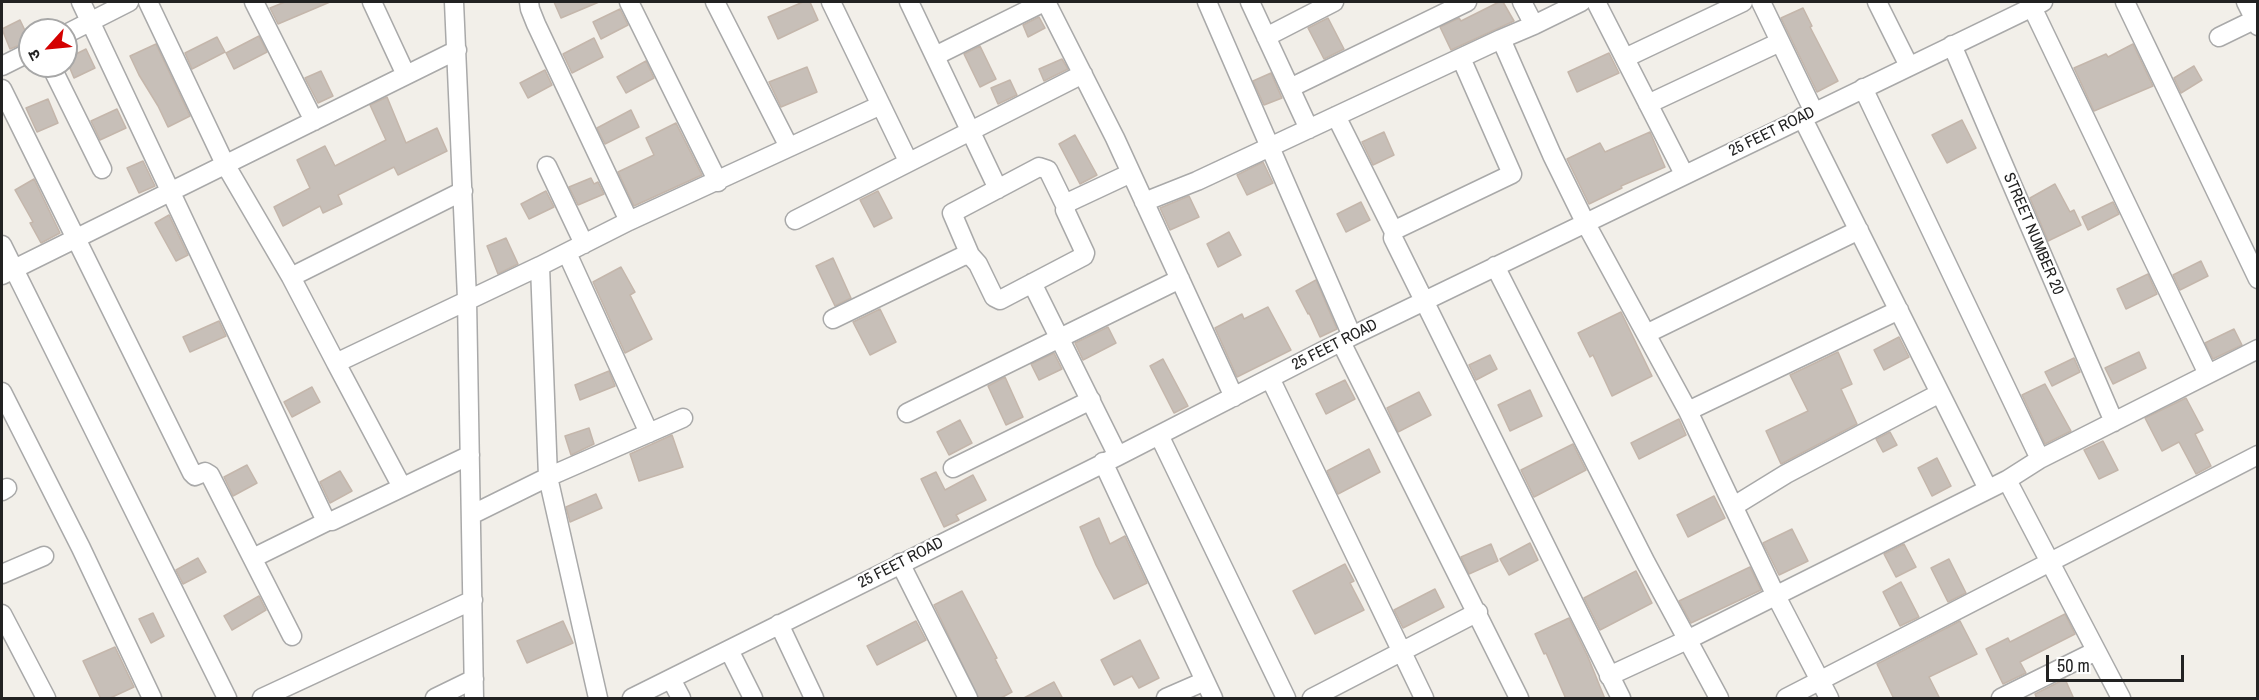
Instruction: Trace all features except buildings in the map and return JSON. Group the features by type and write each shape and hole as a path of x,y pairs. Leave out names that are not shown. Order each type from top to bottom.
{"street":[{"path":"81,2 327,521"},
{"path":"78,28 129,2"},
{"path":"148,2 225,164 291,277 402,487"},
{"path":"254,2 314,121"},
{"path":"372,2 406,75"},
{"path":"454,2 467,299 474,699"},
{"path":"529,2 536,24 629,221"},
{"path":"629,2 718,182"},
{"path":"715,2 789,147"},
{"path":"831,2 908,161"},
{"path":"909,2 998,189"},
{"path":"935,56 1045,2 1131,173 1234,397"},
{"path":"1207,2 1271,147 1347,339 1519,699"},
{"path":"1250,2 1309,129"},
{"path":"1266,37 1334,2"},
{"path":"1290,88 1467,2"},
{"path":"1522,2 1534,26"},
{"path":"1144,202 1197,181 1501,39 1534,26 1581,2"},
{"path":"1596,2 1684,174"},
{"path":"1625,58 1743,2"},
{"path":"1761,2 1859,230 1988,489"},
{"path":"1877,2 1909,66"},
{"path":"2125,2 2258,279"},
{"path":"2219,37 2256,21 2246,2"},
{"path":"2026,6 2208,374"},
{"name":"25 FEET ROAD","path":"632,699 1347,339 1952,45 2026,6"},
{"path":"1501,39 1552,155 1585,222 1688,411 1775,594 1829,699"},
{"path":"1648,104 1780,42"},
{"name":"STREET NUMBER 20","path":"1952,45 2114,422"},
{"path":"7,272 457,50"},
{"path":"2,66 18,58"},
{"path":"1394,232 1512,174 1461,58"},
{"path":"795,220 1083,74"},
{"path":"57,78 102,169"},
{"path":"1863,88 2040,459"},
{"path":"2,89 192,474 195,476 205,472 210,475 292,636"},
{"path":"336,363 629,221 718,182 880,105"},
{"path":"1336,116 1394,232 1393,238 1622,699"},
{"path":"547,166 584,244"},
{"path":"1039,167 1048,170 1066,207 1065,210 1085,253 1084,256 1032,284 997,299 970,255 952,213 1039,167"},
{"path":"1066,207 1069,202 1131,173"},
{"path":"291,277 462,191"},
{"path":"1646,334 1859,230"},
{"path":"2,245 7,272 227,699"},
{"path":"567,253 649,433"},
{"path":"833,319 963,256 970,255"},
{"path":"540,266 548,477 598,699"},
{"path":"1495,266 1719,699"},
{"path":"907,413 1180,279"},
{"path":"1032,284 1091,400 1110,459 1213,699"},
{"path":"1688,411 1899,310"},
{"path":"1609,676 1687,640 2007,480 2040,459 2258,349"},
{"path":"1270,378 1424,699"},
{"path":"2,392 81,548 152,699"},
{"path":"1734,506 1786,474 1940,393"},
{"path":"953,468 1091,400"},
{"path":"471,515 548,477 683,418"},
{"path":"1159,435 1286,699"},
{"path":"253,558 470,454"},
{"path":"1786,699 2258,455"},
{"path":"2007,480 2121,699"},
{"path":"2,574 44,556"},
{"path":"900,563 968,699"},
{"path":"262,699 473,600"},
{"path":"1312,699 1478,612"},
{"path":"2,614 46,699"},
{"path":"780,624 814,699"},
{"path":"729,650 753,699"},
{"path":"2001,699 2096,651"},
{"path":"435,699 474,678"},
{"path":"671,679 681,699"},
{"path":"1166,699 1205,681"}]}
